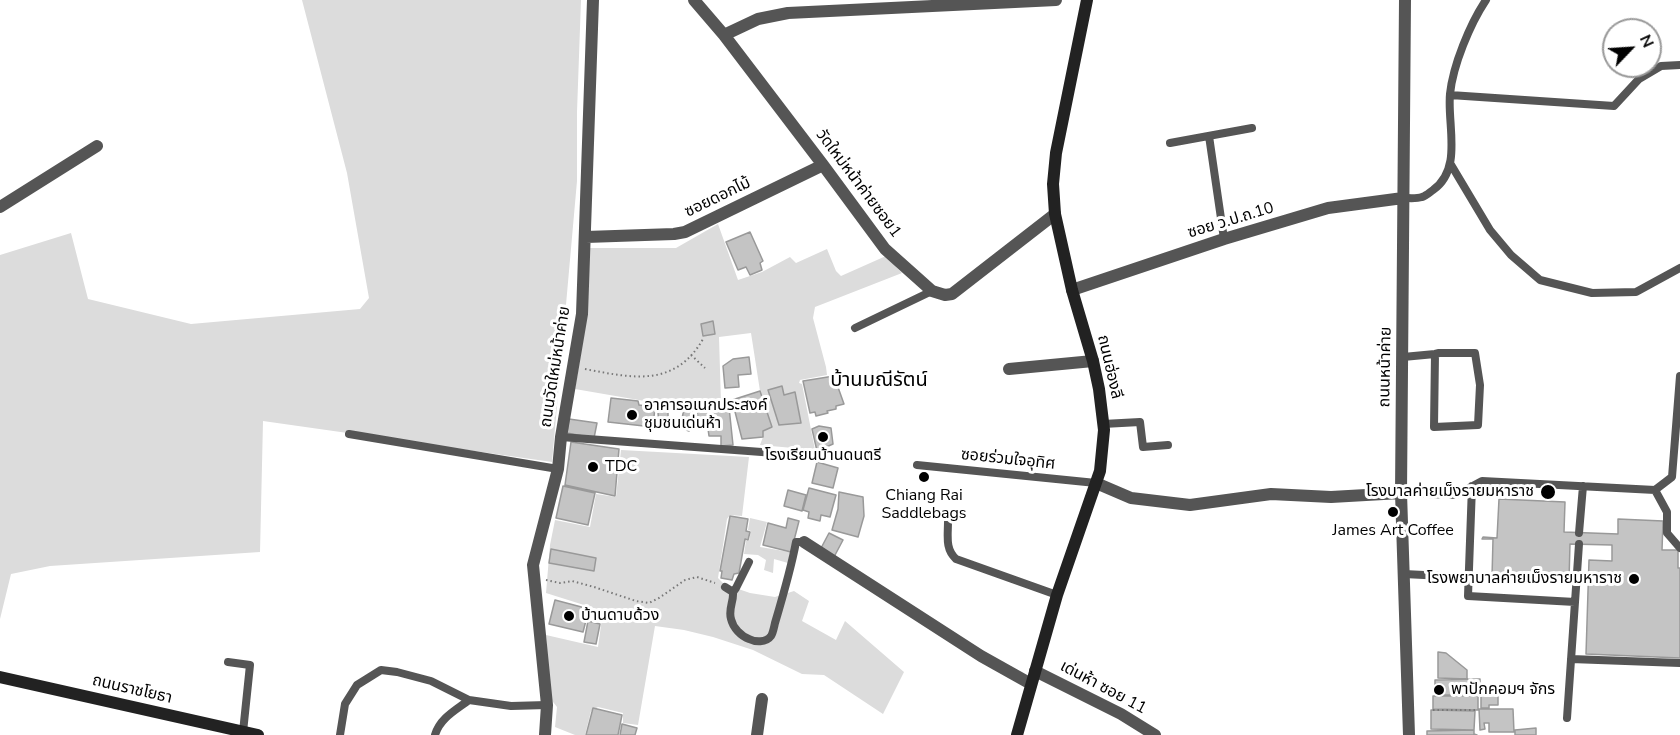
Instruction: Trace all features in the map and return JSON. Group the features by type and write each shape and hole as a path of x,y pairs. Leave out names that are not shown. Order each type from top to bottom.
{"street":[{"name":"ถนนวัดใหม่หน้าค่าย","path":"545,735 547,705 533,565 558,469 582,314 593,0"},
{"name":"วัดใหม่หน้าค่ายซอย1","path":"694,0 724,35 885,249 932,291"},
{"path":"724,35 758,19 843,5 1056,0"},
{"name":"ถนนฮ่องลี","path":"1017,735 1057,595 1100,471 1103,424 1099,389 1054,214 1053,184 1056,153 1087,0"},
{"name":"ถนนหน้าค่าย","path":"1405,0 1401,493 1408,735"},
{"path":"0,207 97,146"},
{"name":"ซอยดอกไม้","path":"586,237 684,232 823,165"},
{"name":"ซอย ว.ป.ถ.10","path":"1072,290 1224,239 1328,208 1403,198"},
{"path":"932,291 945,295 952,294 1054,214"},
{"path":"1009,369 1093,362"},
{"path":"1096,483 1131,498 1190,505 1271,494 1331,496 1401,493"},
{"path":"804,542 981,656 1032,684"},
{"name":"เด่นห้า ซอย 11","path":"1035,671 1121,714 1155,735"},
{"name":"ถนนราชโยธา","path":"0,677 258,735"},
{"path":"757,735 762,699"}],"lane":[{"path":"1403,198 1422,197 1442,184 1450,163 1450,95 1456,62 1486,0"},
{"path":"1450,95 1614,106 1639,79 1661,66 1680,65"},
{"path":"1170,143 1252,128"},
{"path":"1209,136 1224,239"},
{"path":"1450,163 1490,230 1511,255 1540,280 1592,292 1636,292 1680,268"},
{"path":"855,328 932,291"},
{"path":"1402,357 1435,354 1475,353 1480,386 1478,425 1434,427 1435,354"},
{"path":"1401,493 1456,495 1482,481 1655,490 1672,477 1680,376"},
{"path":"1103,424 1140,422 1143,447 1168,445"},
{"path":"349,434 558,469"},
{"path":"561,438 815,456"},
{"name":"ซอยร่วมใจอุทิศ","path":"917,465 1096,483"},
{"path":"1472,486 1468,596 1575,602"},
{"path":"1580,533 1583,486"},
{"path":"1655,490 1667,512 1667,533 1680,548"},
{"path":"948,522 948,546 950,553 956,559 1057,595"},
{"path":"749,562 733,592 730,619 735,627 750,639 766,640 771,636 781,605 796,542 804,542"},
{"path":"1567,718 1579,544"},
{"path":"1404,574 1484,578"},
{"path":"724,587 733,592"},
{"path":"1571,659 1680,663"},
{"path":"228,662 250,665 243,732"},
{"path":"340,735 345,704 357,686 381,670 430,681 469,700 511,706 547,705"},
{"path":"435,735 445,717 469,700"}],"path":[{"path":"573,367 626,376 649,376 670,372 679,367 703,339"},
{"path":"691,355 705,368"},
{"path":"535,581 572,581 649,603 685,580 697,577 724,587"},
{"path":"1433,710 1478,710"}],"shaded area":[{"path":"302,0 581,0 577,181 552,462 263,421 260,552 50,566 11,574 0,619 0,255 71,233 88,299 191,324 360,309 369,298 347,173"},
{"path":"718,224 738,280 762,272 790,257 796,263 827,249 836,271 841,276 886,256 902,273 815,307 813,318 827,375 800,380 799,383 802,384 815,450 760,445 763,431 772,427 760,391 751,333 719,337 721,403 697,407 656,403 575,389 585,318 589,248 676,248"},
{"path":"621,450 749,457 742,516 730,515 727,519 718,578 724,584 750,593 775,597 794,591 809,601 802,621 836,640 845,621 904,672 883,714 824,675 802,674 753,650 713,637 655,626 638,725 623,723 623,713 598,707 591,711 585,735 575,735 555,727 557,707 550,698 546,635 598,647 603,611 546,593 550,545 555,520 590,527 596,494 616,497"},
{"path":"750,518 767,522 760,547 790,552 788,563 774,559 773,573 764,570 766,560 758,555 744,554 746,541 749,541 751,531 748,530"}],"building":[{"path":"750,232 763,261 760,263 762,270 750,275 746,267 738,270 726,242"},
{"path":"713,321 715,334 703,336 701,324"},
{"path":"749,357 751,374 738,375 739,387 725,388 723,366 733,359"},
{"path":"834,376 844,404 827,411 828,413 816,416 815,412 810,413 803,381"},
{"path":"782,386 784,395 795,392 801,423 779,425 768,390"},
{"path":"760,391 772,427 763,431 763,437 742,439 732,400"},
{"name":"อาคารอเนกประสงค์ ชุมชนเด่นห้า","path":"611,398 638,401 639,405 655,407 653,427 608,422"},
{"path":"729,407 733,445 721,446 721,436 709,436 708,429 699,430 697,410"},
{"path":"684,409 694,411 689,431 680,428"},
{"path":"658,412 668,412 668,428 659,428"},
{"path":"569,419 597,423 594,438 567,433"},
{"name":"โรงเรียนบ้านดนตรี","path":"819,426 831,428 833,444 817,451 812,429"},
{"name":"TDC","path":"571,442 619,449 615,496 565,485"},
{"path":"817,462 838,468 833,488 812,483"},
{"path":"563,486 595,493 588,525 556,518"},
{"path":"809,488 836,495 830,517 821,515 820,521 808,518 809,512 803,510"},
{"path":"788,490 806,495 802,511 784,506"},
{"path":"839,492 863,497 864,516 858,537 832,530 838,509"},
{"name":"โรงพยาบาลค่ายเม็งรายมหาราช","path":"1499,499 1565,502 1564,532 1618,534 1618,519 1663,521 1662,550 1678,550 1680,658 1586,654 1589,560 1612,561 1612,545 1570,544 1569,580 1492,577 1493,539 1482,539 1483,537 1497,538"},
{"path":"730,516 748,519 746,531 750,532 748,540 745,539 739,573 734,574 732,580 721,578 722,571 720,571"},
{"path":"788,518 799,521 791,552 763,545 768,523 786,528"},
{"path":"829,533 843,540 834,557 820,550"},
{"path":"551,549 596,558 594,571 549,563"},
{"name":"บ้านดาบด้วง","path":"555,600 589,609 583,632 549,624"},
{"path":"588,621 600,624 596,644 584,642"},
{"path":"1438,652 1446,653 1467,670 1467,679 1438,678"},
{"path":"1480,679 1480,695 1435,695 1435,680"},
{"path":"1481,691 1498,692 1498,705 1481,708"},
{"path":"1433,696 1478,696 1478,710 1433,709"},
{"path":"593,708 622,715 618,735 586,735"},
{"path":"1479,709 1513,709 1514,732 1489,732 1489,723 1484,723 1485,729 1480,730"},
{"path":"1431,710 1475,711 1474,730 1431,729"},
{"path":"622,724 637,728 635,735 620,735"},
{"path":"1536,728 1536,735 1515,735 1515,730"},
{"path":"1474,730 1474,734 1477,735 1427,735 1427,731"}],"place":[{"name":"อาคารอเนกประสงค์ ชุมชนเด่นห้า","path":"632,415"},
{"name":"โรงเรียนบ้านดนตรี","path":"823,437"},
{"name":"TDC","path":"593,467"},
{"name":"Chiang Rai Saddlebags","path":"924,477"},
{"name":"โรงบาลค่ายเม็งรายมหาราช","path":"1548,492"},
{"name":"James Art Coffee","path":"1393,512"},
{"name":"โรงพยาบาลค่ายเม็งรายมหาราช","path":"1634,579"},
{"name":"บ้านดาบด้วง","path":"569,616"},
{"name":"พาปักคอมฯ จักร","path":"1439,690"}],"district":[{"name":"บ้านมณีรัตน์","path":"879,381"}]}
